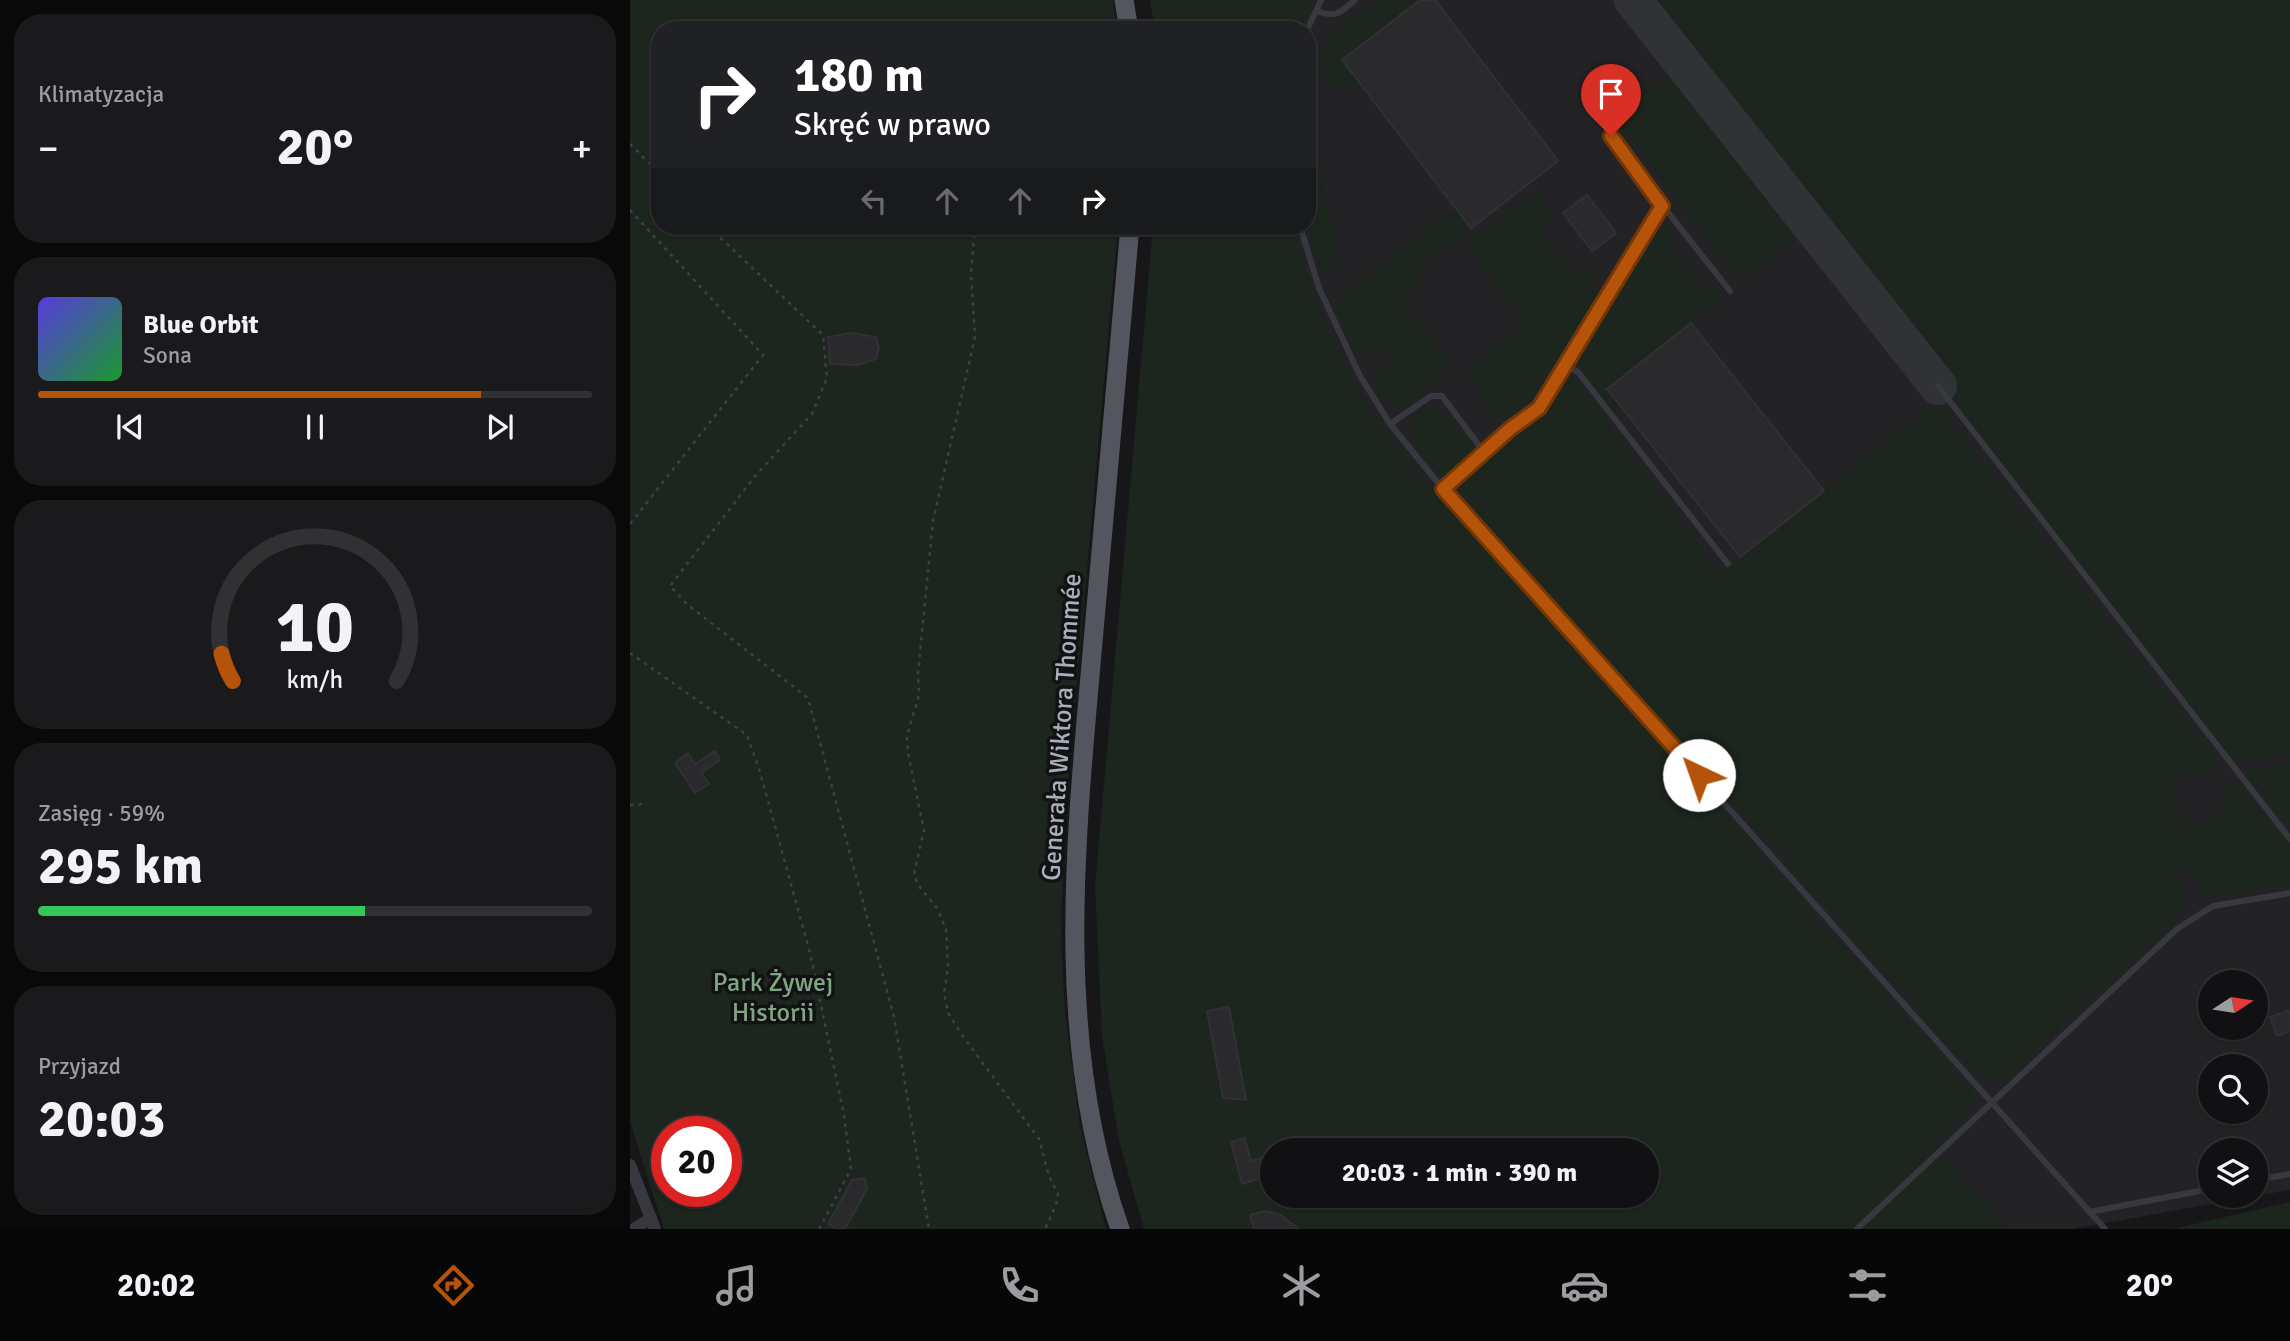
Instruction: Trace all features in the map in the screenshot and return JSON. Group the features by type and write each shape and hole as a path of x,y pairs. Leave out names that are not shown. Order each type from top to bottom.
{"main road":[{"path":"1124,0 1128,21"},
{"name":"Generała Wiktora Thommée","path":"1120,1229 1091,1121 1081,1062 1075,1004 1074,919 1083,760 1129,235"}],"street":[{"path":"630,1165 653,1223 634,1229"}],"lane":[{"path":"1311,21 1321,0"},
{"path":"1316,11 1328,15 1339,14 1355,0"},
{"path":"1611,136 1662,206 1730,291"},
{"path":"1443,489 1539,408 1662,206"},
{"path":"1303,235 1319,288 1339,335 1390,424 1443,489 2105,1229"},
{"path":"1565,365 1578,372 1728,564"},
{"path":"1938,386 2290,839"},
{"path":"1390,424 1431,396 1442,396 1484,452"},
{"path":"1857,1229 2177,929 2213,906 2290,893"},
{"path":"2268,1178 2290,1174"},
{"path":"2089,1212 2198,1191"}],"path":[{"path":"630,144 651,165"},
{"path":"630,210 651,233"},
{"path":"630,524 763,355 653,235"},
{"path":"717,235 822,335 827,378 813,414 756,475 670,586 688,605 808,698 894,1017 929,1229"},
{"path":"974,235 971,273 975,337 933,521 918,673 919,695 906,736 924,830 914,874 918,886 937,908 946,929 948,968 944,993 948,1013 1039,1139 1049,1176 1058,1194 1045,1229"},
{"path":"630,653 747,734 760,772 810,953 844,1115 851,1169 829,1216 819,1229"},
{"path":"630,805 645,804"},
{"path":"842,1186 847,1189"},
{"path":"835,1200 839,1203"}],"shaded area":[{"path":"1281,0 2290,0 2290,1190 2268,1194 2268,1138 2198,1138 2198,1206 2072,1229 2008,1229 1892,1101 1311,384 1276,235 1316,235 1316,21 1270,21"}],"green space":[{"name":"Park Żywej Historii","path":"630,0 1113,0 1116,21 651,21 651,235 1117,235 1065,815 1061,934 1065,1013 1080,1126 1106,1229 664,1229 657,1207 742,1207 742,1116 651,1116 651,1188 630,1122"},
{"path":"1150,0 1313,0 1304,21 1154,21"},
{"path":"1373,0 1416,0 1342,60 1359,82 1348,89 1326,83 1323,49 1330,37"},
{"path":"1660,0 2290,0 2290,754 2250,763 2235,759 2229,754 1947,393 1959,383 1663,7 1658,10 1655,7"},
{"path":"1668,74 1796,239 1742,282 1614,117"},
{"path":"1316,157 1341,260 1338,267 1331,270 1322,270 1318,266 1310,235 1316,235"},
{"path":"1537,190 1552,218 1541,231 1576,276 1587,270 1597,281 1601,291 1572,342 1523,412 1511,420 1500,418 1482,397 1470,372 1475,360 1526,324 1464,242 1474,235 1478,236"},
{"path":"1455,208 1471,228 1415,272 1422,284 1402,300 1445,358 1441,375 1415,400 1399,406 1382,397 1375,385 1378,372 1392,359 1383,345 1367,355 1354,347 1342,326 1338,303 1348,291"},
{"path":"1664,227 1673,231 1665,241 1706,292 1715,284 1724,296 1607,389 1622,408 1615,413 1577,363 1656,230"},
{"path":"1152,235 1295,235 1315,295 1345,364 1374,414 1417,470 1969,1087 1974,1095 1968,1110 1934,1147 2008,1229 1144,1229 1119,1141 1102,1036 1095,886"},
{"path":"1570,373 1723,575 1745,553 1935,402 2220,764 2214,775 2192,772 2182,778 2172,790 2172,802 2187,825 2206,827 2223,813 2225,786 2231,780 2237,782 2290,847 2290,884 2212,898 2202,893 2190,872 2178,872 2185,900 2179,918 2009,1075 1992,1081 1976,1075 1461,497 1460,485 1545,411"},
{"path":"1424,404 1436,406 1474,445 1473,457 1451,476 1441,475 1418,449 1410,434 1415,415"},
{"path":"2290,761 2290,826 2247,776 2248,770"},
{"path":"2290,1202 2290,1229 2172,1229 2268,1208"}],"building":[{"path":"1420,0 1435,0 1558,161 1471,228 1342,60"},
{"path":"1587,195 1616,233 1592,251 1563,213"},
{"path":"1691,323 1824,491 1740,557 1607,389"},
{"path":"851,333 876,337 879,348 876,359 858,365 830,364 828,337"},
{"path":"715,751 720,760 701,773 709,784 695,793 675,763 688,753 695,764"},
{"path":"1229,1007 1246,1100 1223,1098 1207,1011"},
{"path":"2290,1010 2290,1031 2277,1036 2270,1017"},
{"path":"1245,1138 1251,1161 1260,1158 1260,1179 1242,1184 1231,1142"},
{"path":"865,1178 867,1189 845,1229 837,1229 828,1224 852,1180"},
{"path":"1265,1211 1279,1214 1299,1229 1254,1229 1250,1215"}],"taxiway":[{"path":"1633,0 1938,386"}],"route":[{"path":"1611,136 1662,206 1539,408 1510,429 1443,489 1699,775"}]}
